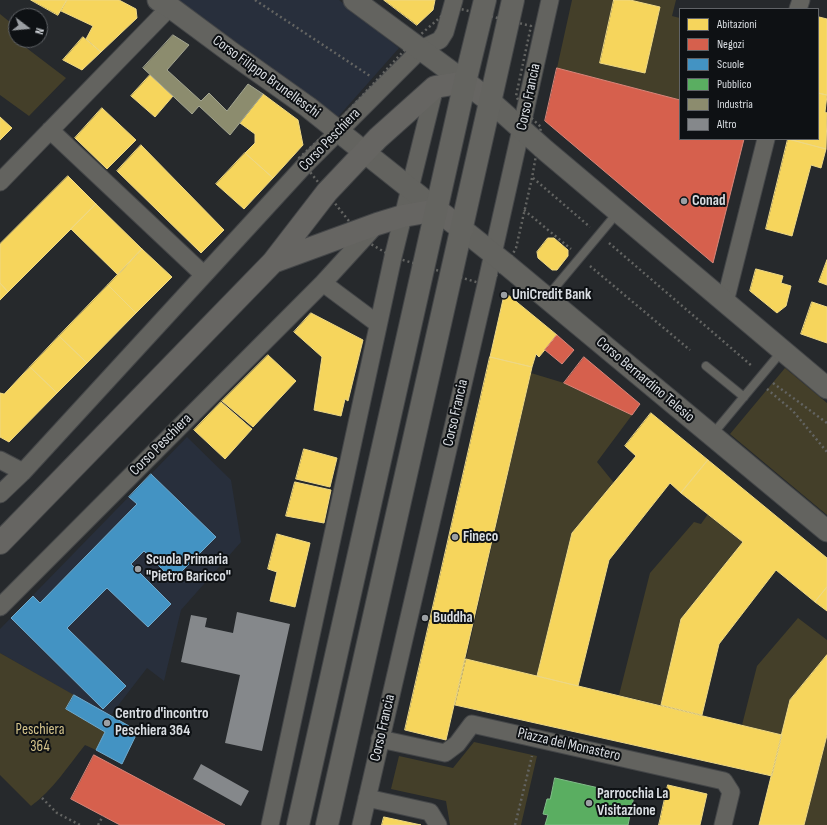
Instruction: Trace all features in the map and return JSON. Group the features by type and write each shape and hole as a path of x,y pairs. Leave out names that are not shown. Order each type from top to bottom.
{"main road":[{"path":"298,825 465,82 485,0"},
{"path":"327,825 513,0"},
{"path":"0,543 273,262 327,192 378,138 435,87 465,82 490,101"},
{"path":"273,262 377,224 403,216 437,210 462,229"}],"street":[{"path":"354,0 465,82"},
{"name":"Corso Francia","path":"361,825 494,254 550,0"},
{"name":"Corso Filippo Brunelleschi","path":"0,182 50,130 164,4 308,107 437,210"},
{"name":"Corso Peschiera","path":"0,494 23,472 305,165 421,50 440,40 445,32 453,4"},
{"path":"270,825 378,324 435,87"},
{"path":"490,101 545,150 827,388"},
{"path":"50,130 204,275"},
{"path":"725,302 766,140"},
{"name":"Corso Peschiera","path":"0,607 323,283 377,224"},
{"name":"Corso Bernardino Telesio","path":"462,229 827,531"},
{"path":"323,283 378,324"},
{"path":"0,460 23,472"},
{"name":"Piazza del Monastero","path":"380,739 445,753 457,744 472,724 724,781 731,792 723,825"},
{"path":"367,798 430,812 438,825"}],"lane":[{"path":"546,297 618,212"},
{"path":"712,436 782,351"},
{"path":"706,366 744,397"}],"path":[{"path":"255,0 376,82"},
{"path":"532,178 599,235 760,378 793,411 827,452"},
{"path":"524,210 690,350"},
{"path":"760,378 827,423"},
{"path":"515,825 536,738"},
{"path":"42,798 57,813 80,825"},
{"path":"98,825 103,816"}],"shaded area":[{"path":"174,0 339,0 399,48 338,117 198,14"},
{"name":"Scuola Primaria \"Pietro Baricco\"","path":"187,437 231,480 241,542 181,610 164,681 147,668 110,716 0,653 0,629"}],"green space":[{"path":"572,0 676,0 672,16 679,18 679,100 557,68"},
{"path":"0,14 8,20 8,48 27,48 66,78 29,116 0,95"},
{"path":"785,368 827,403 827,515 730,434"},
{"path":"531,373 564,383 632,415 597,462 614,483 572,533 537,676 466,659"},
{"path":"708,514 743,542 682,619 661,705 619,695 650,573 694,522 701,524"},
{"path":"798,618 827,640 827,655 782,735 742,725 757,666"},
{"name":"Peschiera 364","path":"0,653 74,695 66,709 105,732 96,750 85,745 46,793 31,806 0,775"},
{"path":"827,735 827,825 804,825"},
{"path":"474,742 537,756 521,825 450,825 446,801 391,789 399,756 453,768"}],"building: Abitazioni":[{"path":"31,0 67,0 58,15 48,8"},
{"path":"67,0 119,0 136,9 137,18 101,52 86,39 93,26 61,11"},
{"path":"384,0 435,0 433,10 417,25"},
{"path":"614,0 630,0 660,7 645,73 600,63"},
{"path":"819,17 827,19 827,95 819,93"},
{"path":"83,37 101,52 82,70 63,60"},
{"path":"150,75 173,96 155,117 131,96"},
{"path":"819,93 827,95 825,112 827,113 826,149 792,140 819,140"},
{"path":"263,94 298,120 303,145 273,178 245,153 255,143 255,134 240,123"},
{"path":"102,108 136,140 107,169 75,138"},
{"path":"0,117 12,128 0,140"},
{"path":"788,140 826,149 821,168 811,165 792,236 766,229"},
{"path":"141,145 224,230 201,253 117,171"},
{"path":"245,153 273,178 244,209 216,184"},
{"path":"68,176 96,204 8,292 0,283 0,244"},
{"path":"96,204 142,249 118,275 71,229"},
{"path":"548,238 554,238 568,250 568,256 557,270 552,270 538,258 537,252"},
{"path":"142,249 172,277 136,313 108,285"},
{"path":"827,260 827,285 819,282"},
{"path":"756,269 783,276 781,283 791,286 786,306 777,313 750,291"},
{"path":"0,283 8,292 0,300"},
{"path":"108,285 136,313 87,363 59,336"},
{"path":"507,294 557,335 539,357 536,354 532,367 490,357 504,295"},
{"path":"812,302 827,307 827,343 801,334"},
{"path":"311,313 363,340 348,401 345,399 341,416 314,410 322,357 294,332"},
{"path":"59,336 87,363 57,393 30,367"},
{"path":"268,355 296,381 253,427 222,401"},
{"path":"490,357 532,367 446,740 405,730"},
{"path":"30,367 57,393 9,442 0,437 0,393 4,394"},
{"path":"221,402 252,429 225,459 194,430"},
{"path":"651,413 708,460 681,493 670,483 609,560 578,686 537,676 572,533 636,456 625,446"},
{"path":"304,449 337,458 330,487 296,479"},
{"path":"708,460 827,558 827,587 815,602 776,570 719,644 702,715 661,705 681,619 743,542 681,493"},
{"path":"295,482 331,490 324,523 286,516"},
{"path":"277,534 310,543 295,607 270,601 277,572 268,569"},
{"path":"827,587 827,611 815,602"},
{"path":"827,655 827,735 804,825 759,825 790,700"},
{"path":"466,659 782,735 772,776 455,705"},
{"path":"668,785 707,794 700,825 659,825"},
{"path":"384,817 421,825 382,825"}],"building: Negozi":[{"name":"Conad","path":"557,68 679,100 679,140 744,140 713,263 545,121"},
{"path":"557,335 574,350 562,364 545,350"},
{"path":"584,357 640,404 632,415 564,383"},
{"path":"94,755 225,825 120,825 71,799"}],"building: Scuole":[{"path":"151,474 216,537 173,580 144,551 131,564 171,604 148,627 107,588 67,628 126,686 103,709 11,618 33,596 40,603 137,504 129,497"},
{"name":"Centro d'incontro Peschiera 364","path":"74,695 138,731 122,764 96,750 105,732 66,709"}],"building: Pubblico":[{"name":"Parrocchia La Visitazione","path":"555,778 634,796 628,825 545,825 548,815 543,814 547,799 550,799"}],"building: Industria":[{"path":"173,35 189,45 167,70 201,101 209,93 227,111 248,84 263,94 230,135 199,106 192,114 143,68"}],"building: Altro":[{"path":"237,612 290,624 262,751 225,743 240,675 181,662 191,615 207,618 205,627 233,633"},
{"path":"201,764 249,791 241,806 193,779"}],"place":[{"name":"Conad","path":"684,201"},
{"name":"UniCredit Bank","path":"504,295"},
{"name":"Fineco","path":"455,537"},
{"name":"Scuola Primaria \"Pietro Baricco\"","path":"138,569"},
{"name":"Buddha","path":"425,618"},
{"name":"Centro d'incontro Peschiera 364","path":"107,723"},
{"name":"Parrocchia La Visitazione","path":"589,803"}]}
